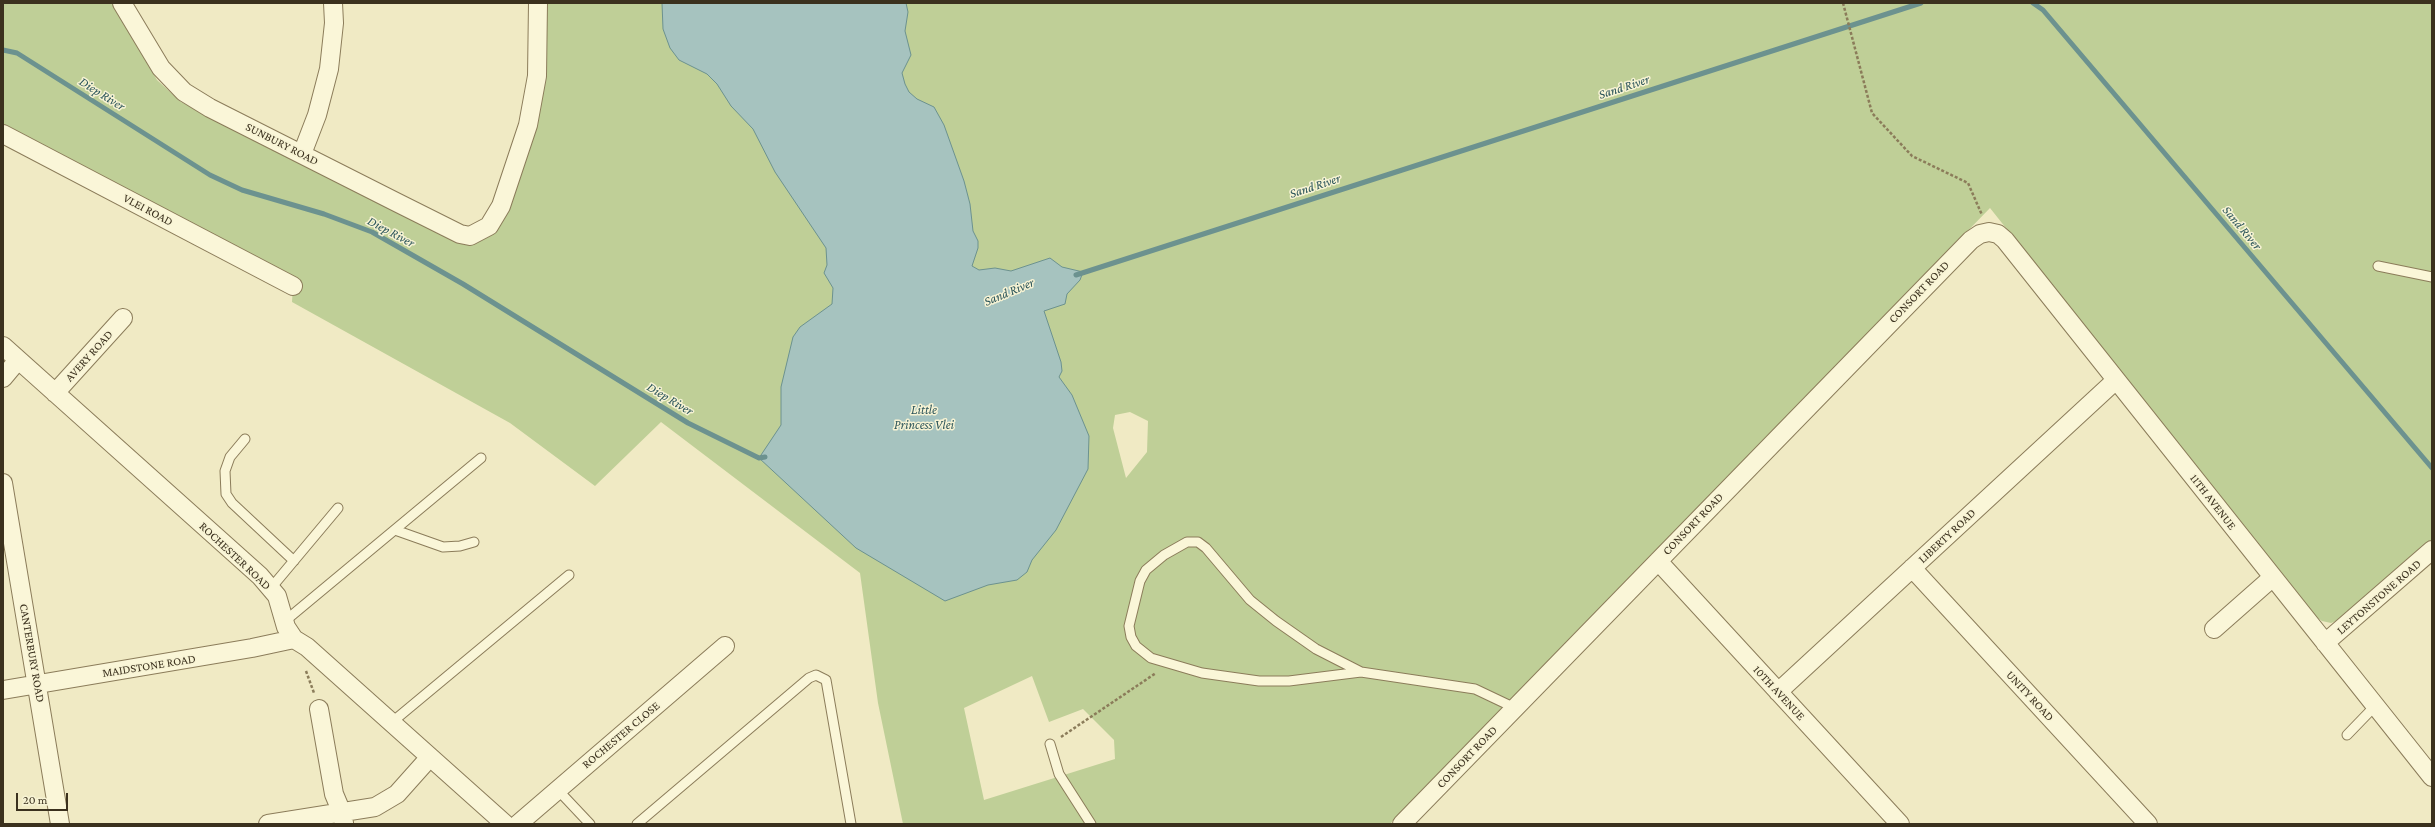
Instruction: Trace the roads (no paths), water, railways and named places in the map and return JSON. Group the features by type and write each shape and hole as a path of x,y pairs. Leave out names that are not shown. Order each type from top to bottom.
{"street":[{"name":"SUNBURY ROAD","path":"122,3 160,68 184,92 210,108 460,234 470,236 489,226 501,206 528,125 537,76 538,3"},
{"path":"302,154 317,115 329,69 334,23 333,3"},
{"name":"VLEI ROAD","path":"3,134 293,286"},
{"name":"11TH AVENUE","path":"1989,232 2003,238 2432,777"},
{"name":"CONSORT ROAD","path":"1405,823 1970,240 1980,234 1989,232"},
{"name":"AVERY ROAD","path":"55,393 123,318"},
{"name":"ROCHESTER ROAD","path":"3,346 271,588 277,596 285,621 294,639 307,647 505,824"},
{"path":"3,378 18,360"},
{"name":"LIBERTY ROAD","path":"1778,692 2116,380"},
{"name":"CANTERBURY ROAD","path":"3,483 60,824"},
{"name":"LEYTONSTONE ROAD","path":"2326,643 2432,550"},
{"name":"10TH AVENUE","path":"1658,561 1900,824"},
{"name":"UNITY ROAD","path":"1912,568 2148,824"},
{"path":"2214,629 2273,577"},
{"name":"MAIDSTONE ROAD","path":"3,690 252,648 294,639"},
{"name":"ROCHESTER CLOSE","path":"518,824 725,646"},
{"path":"319,709 334,794 343,819"},
{"path":"268,824 343,819 368,809 396,794 430,757"}],"lane":[{"path":"2378,266 2432,277"},
{"path":"245,439 230,457 224,483 226,494 232,503 294,560"},
{"path":"285,621 481,458"},
{"path":"271,588 338,508"},
{"path":"395,530 443,547 460,546 474,542"},
{"path":"1361,672 1316,649 1276,621 1250,600 1206,548 1195,541 1177,547 1154,562 1146,570 1140,580 1131,612 1130,631 1136,646 1151,658 1228,678 1259,681 1290,681 1361,672 1475,690 1515,708"},
{"path":"391,723 569,576"},
{"path":"637,824 809,678 816,674 826,680 850,824"},
{"path":"2347,735 2375,706"},
{"path":"1050,744 1059,774 1090,824"},
{"path":"557,790 590,824"}],"water":[{"name":"Little Princess Vlei","path":"662,3 906,3 908,12 905,31 911,55 902,73 909,92 917,99 934,107 944,125 964,181 970,204 973,231 978,241 978,248 972,266 979,270 995,268 1011,271 1050,258 1062,267 1083,272 1080,280 1067,294 1065,304 1044,311 1061,362 1062,371 1059,377 1072,395 1089,436 1088,469 1056,530 1032,560 1027,572 1017,580 988,585 945,601 856,548 759,458 781,425 781,387 793,337 800,327 832,304 833,288 824,273 827,265 826,248 775,172 753,129 731,106 717,84 707,74 679,60 670,48 663,29"}],"waterway":[{"name":"Sand River","path":"1076,275 1921,3"},
{"name":"Sand River","path":"2033,3 2043,10 2432,468"},
{"name":"Diep River","path":"3,50 17,53 210,175 242,190 324,214 372,232 463,284 688,423 759,458 765,457"}]}
